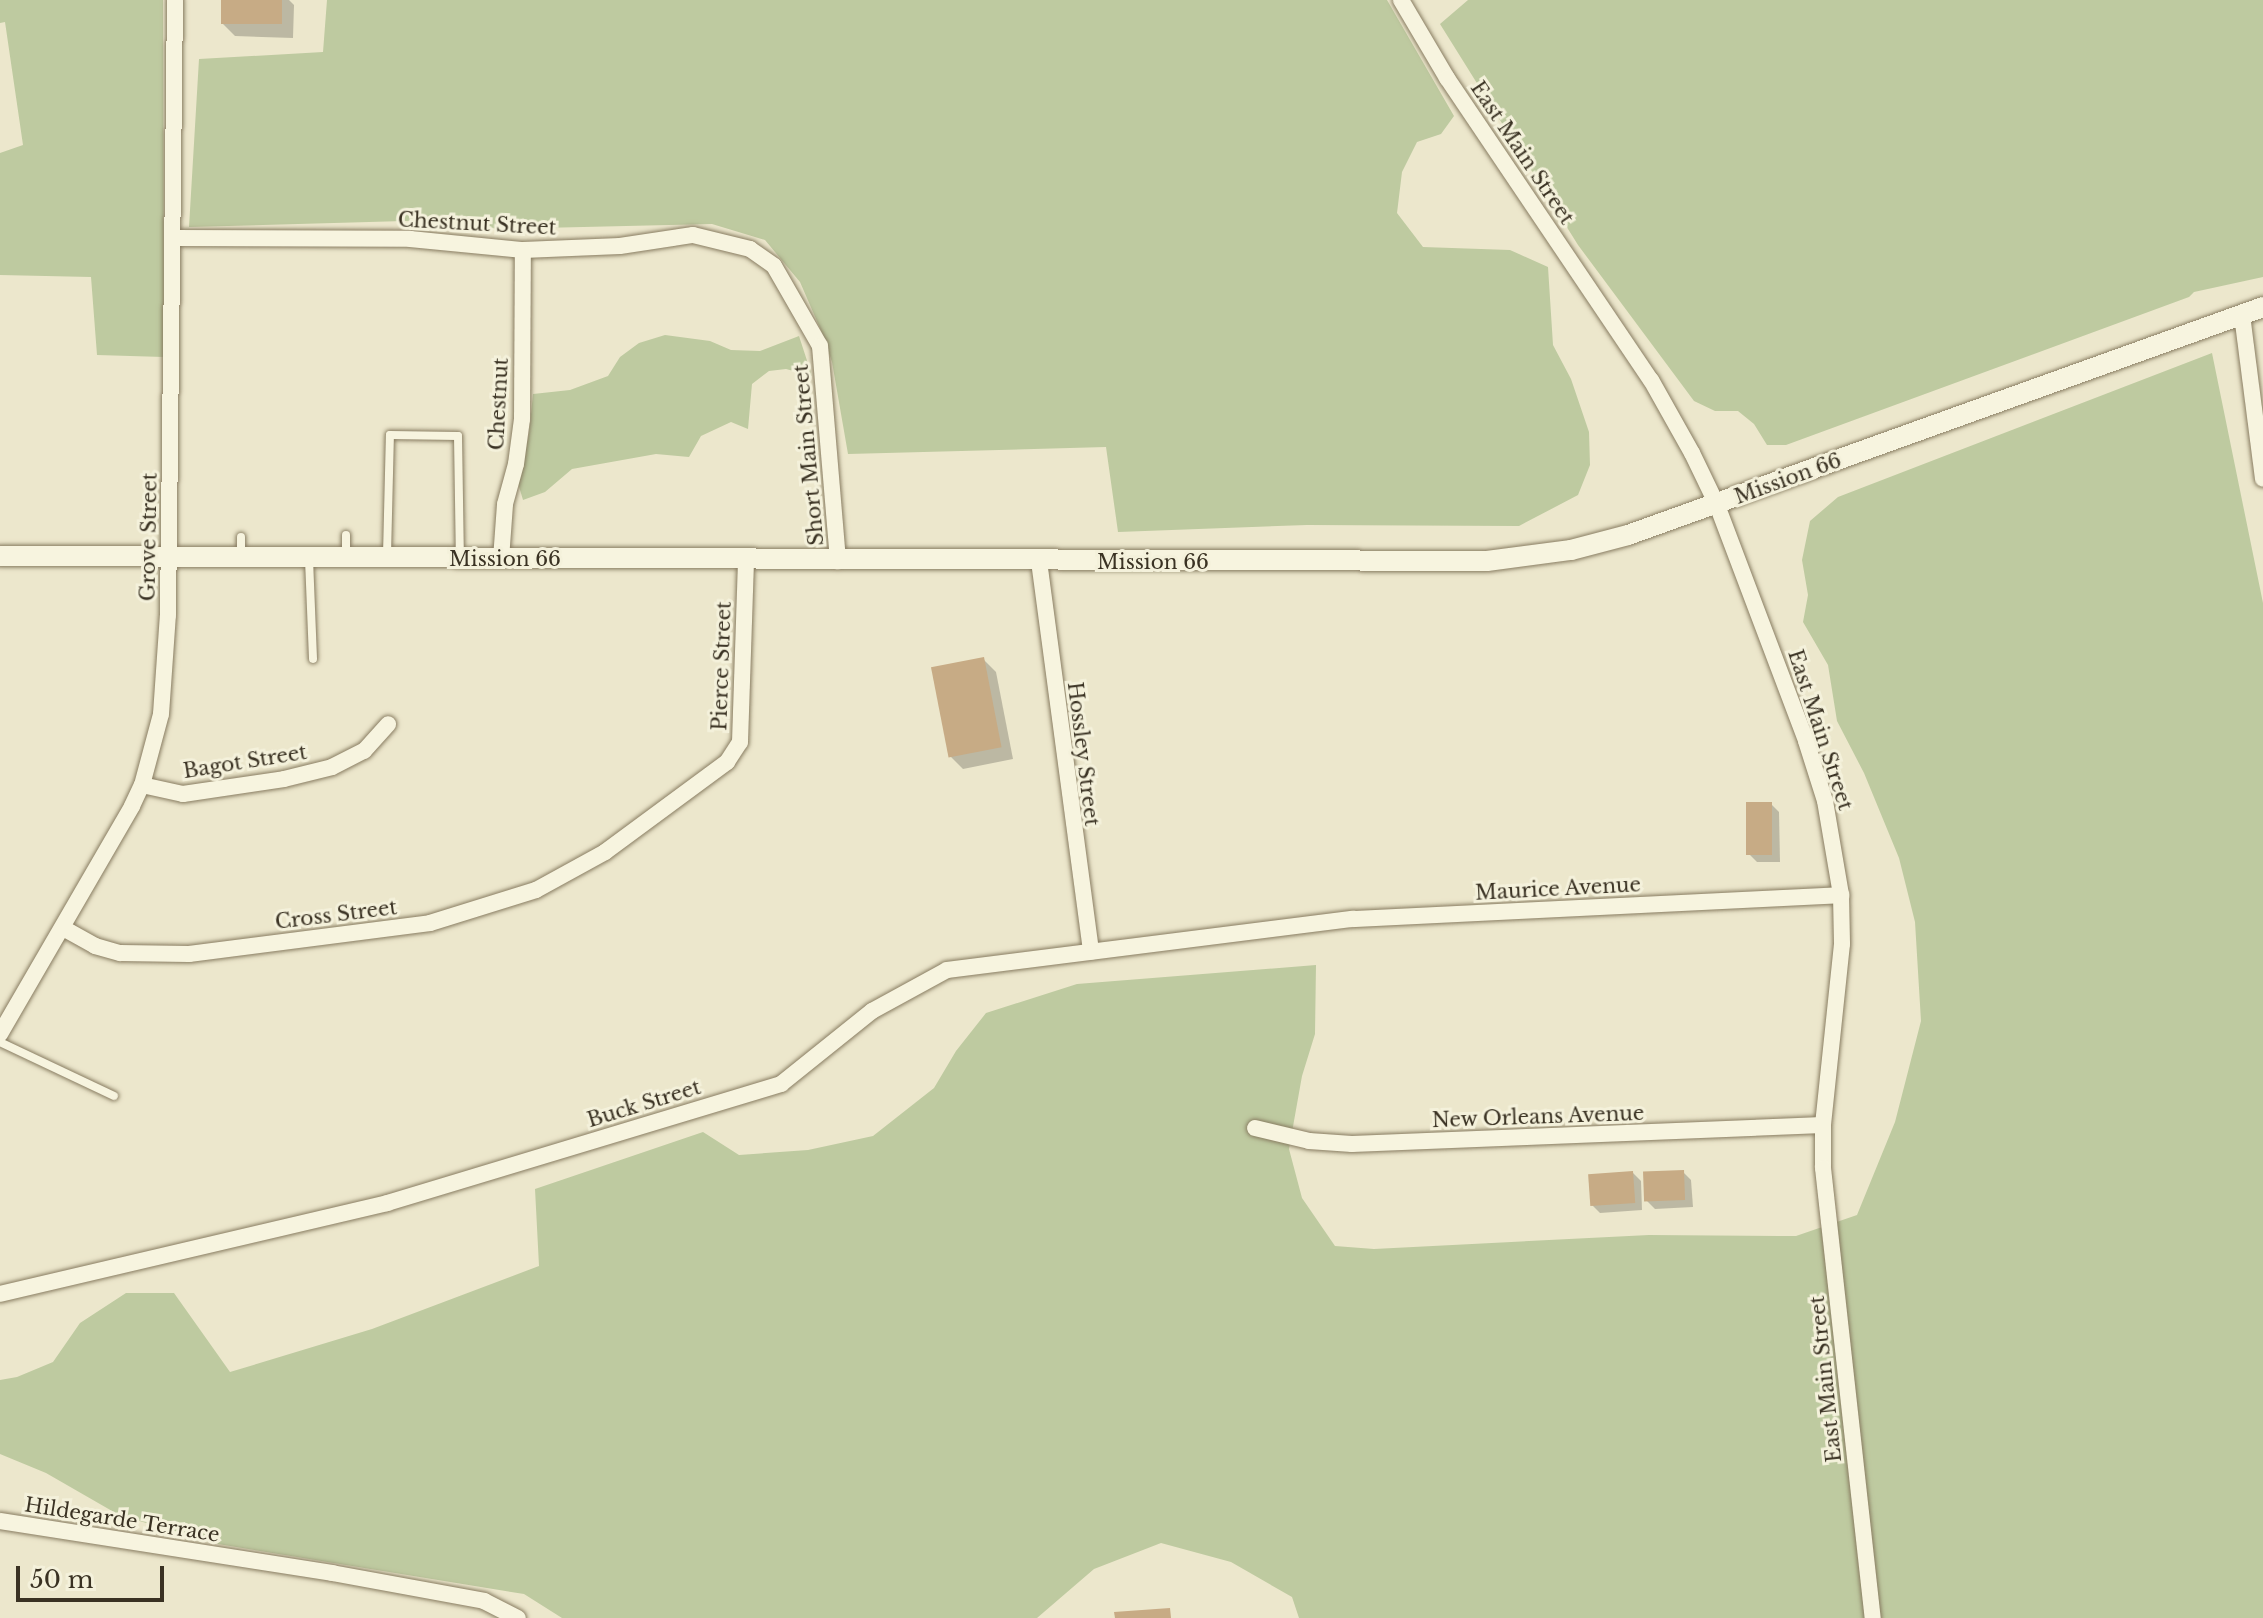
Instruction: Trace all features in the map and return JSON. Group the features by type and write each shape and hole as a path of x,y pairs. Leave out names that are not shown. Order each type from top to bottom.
{"street":[{"name":"Grove Street","path":"0,1034 142,785 161,714 166,669 175,0"},
{"name":"East Main Street","path":"1401,0 1447,78 1651,380 1717,505 1806,741 1825,801 1841,895 1838,1001 1823,1125 1823,1168 1873,1618"},
{"name":"Chestnut Street","path":"174,238 410,239 523,250 620,246 693,235 750,249 774,266 820,346"},
{"name":"Chestnut","path":"501,559 505,504 516,464 522,419 523,250"},
{"name":"Mission 66","path":"0,556 1487,561 1571,550 1717,505 2263,307"},
{"path":"2242,315 2263,479"},
{"name":"Short Main Street","path":"820,346 838,561"},
{"name":"Pierce Street","path":"605,852 727,762 740,742 746,560"},
{"name":"Hossley Street","path":"1039,561 1091,952"},
{"name":"Bagot Street","path":"142,785 183,794 332,767 364,751 388,724"},
{"name":"Cross Street","path":"63,928 95,946 120,953 189,954 430,923 536,890 605,852"},
{"name":"Maurice Avenue","path":"1277,927 1353,919 1841,895"},
{"name":"Buck Street","path":"0,1294 387,1203 781,1084 872,1011 947,970 1277,927"},
{"name":"New Orleans Avenue","path":"1255,1128 1309,1141 1352,1144 1823,1125"},
{"name":"Hildegarde Terrace","path":"0,1521 484,1601 518,1618"}],"lane":[{"path":"387,559 390,435 458,436 460,559"},
{"path":"346,535 346,559"},
{"path":"241,537 241,558"},
{"path":"309,558 313,659"},
{"path":"0,1042 114,1096"}],"green space":[{"path":"0,0 163,0 164,357 97,355 91,277 0,275 0,153 23,145 5,22 0,23"},
{"path":"327,0 1387,0 1454,116 1441,134 1417,142 1402,172 1397,213 1423,247 1510,250 1548,267 1553,345 1571,379 1589,432 1590,465 1578,495 1519,526 1307,525 1118,532 1106,447 848,454 832,362 823,335 800,282 765,240 712,224 498,229 440,220 189,227 199,59 323,52"},
{"path":"1468,0 2263,0 2263,277 2194,292 2189,297 1786,445 1767,445 1754,424 1738,411 1715,411 1694,401 1578,245 1440,24"},
{"path":"665,335 710,341 731,350 760,351 799,336 812,376 786,369 769,371 752,384 748,429 731,422 701,436 689,457 656,454 572,469 545,492 523,500 518,483 529,434 533,394 570,390 608,376 620,357 639,343"},
{"path":"2212,353 2263,603 2263,1618 1299,1618 1292,1597 1231,1562 1161,1543 1094,1569 1037,1618 562,1618 524,1594 218,1544 119,1515 46,1473 0,1454 0,1380 17,1377 53,1362 80,1323 126,1293 174,1293 230,1372 372,1329 539,1266 535,1189 703,1132 739,1155 808,1150 873,1136 934,1088 956,1051 986,1013 1077,984 1316,965 1315,1034 1302,1076 1289,1149 1302,1198 1335,1246 1374,1249 1649,1235 1796,1236 1857,1215 1895,1122 1921,1021 1915,922 1899,858 1864,773 1837,721 1828,665 1803,622 1808,595 1802,560 1810,521 1838,497"}],"building":[{"path":"221,0 282,0 282,24 221,24"},
{"path":"984,657 1002,747 949,758 931,667"},
{"path":"1746,802 1772,802 1772,855 1746,855"},
{"path":"1684,1170 1685,1200 1644,1201 1643,1171"},
{"path":"1633,1171 1635,1203 1590,1206 1588,1174"},
{"path":"1170,1608 1171,1618 1115,1618 1114,1612"}]}
